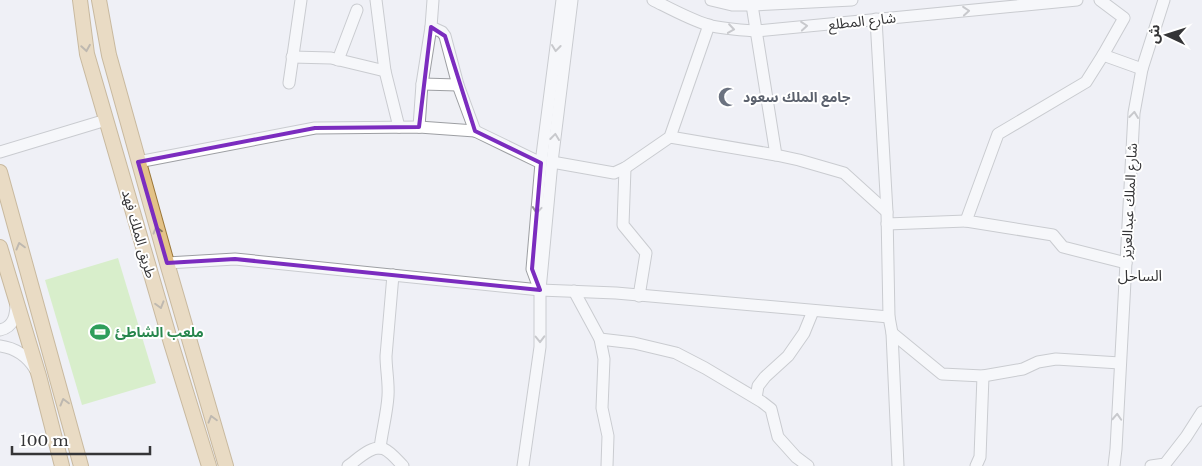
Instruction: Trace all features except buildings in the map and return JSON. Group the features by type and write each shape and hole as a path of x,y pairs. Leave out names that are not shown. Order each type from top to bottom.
{"main road":[{"name":"طريق الملك فهد","path":"80,0 87,54 171,343 209,466"},
{"name":"طريق الملك فهد","path":"99,0 109,55 138,162 226,466"},
{"path":"0,172 82,466"},
{"path":"0,247 39,376 62,466"},
{"path":"171,343 188,337"}],"street":[{"path":"289,83 301,0"},
{"path":"376,0 385,70 399,127"},
{"path":"419,127 422,84 431,27 433,0"},
{"name":"شارع المطلع","path":"653,0 709,25 756,31 1077,0"},
{"name":"شارع المطلع","path":"711,0 732,5 852,0"},
{"path":"966,221 998,134 1086,82 1104,55 1124,18 1100,0"},
{"name":"شارع الملك عبدالعزيز","path":"1114,466 1134,113 1142,70 1164,0"},
{"path":"523,466 540,347 540,290 546,163 570,2"},
{"path":"752,5 776,155"},
{"path":"338,60 357,10"},
{"path":"876,19 887,218 889,317 892,333 898,466"},
{"path":"138,162 315,128 419,127 475,131 546,163 614,173 625,168 670,137 709,25"},
{"path":"431,27 442,32 445,36 458,85 475,131"},
{"path":"1104,55 1142,70"},
{"path":"292,57 331,58 385,70"},
{"path":"422,84 458,85"},
{"path":"0,152 106,120"},
{"path":"670,137 776,155 844,173 887,218 966,221 1053,236 1063,247 1126,263"},
{"path":"625,168 623,225 646,253 639,296"},
{"path":"166,263 235,259 540,290 616,293 889,317"},
{"path":"380,448 388,396 386,356 394,276"},
{"path":"574,291 600,339 604,360 602,408 608,436 607,466"},
{"path":"0,330 10,325 14,319 16,298"},
{"path":"756,398 758,386 788,356 804,333 813,311"},
{"path":"892,333 942,374 983,376 1023,369 1038,362 1056,358 1120,363"},
{"path":"600,339 634,343 676,353 756,398 771,409 778,437 796,457 808,466"},
{"path":"0,346 8,347 24,356 32,363 39,376"},
{"path":"976,466 980,457 983,376"},
{"path":"1151,466 1165,464 1202,412"},
{"path":"348,466 372,449 380,448 386,449 403,466"}],"highlighted area":[{"path":"431,27 445,36 475,131 541,163 532,269 540,290 235,259 167,263 138,162 315,128 419,127"}],"green space":[{"name":"ملعب الشاطئ","path":"118,258 156,383 82,405 45,280"}],"place":[{"name":"جامع الملك سعود","path":"728,97"},
{"name":"ملعب الشاطئ","path":"100,332"}],"district":[{"name":"الساحل","path":"1140,276"}]}
